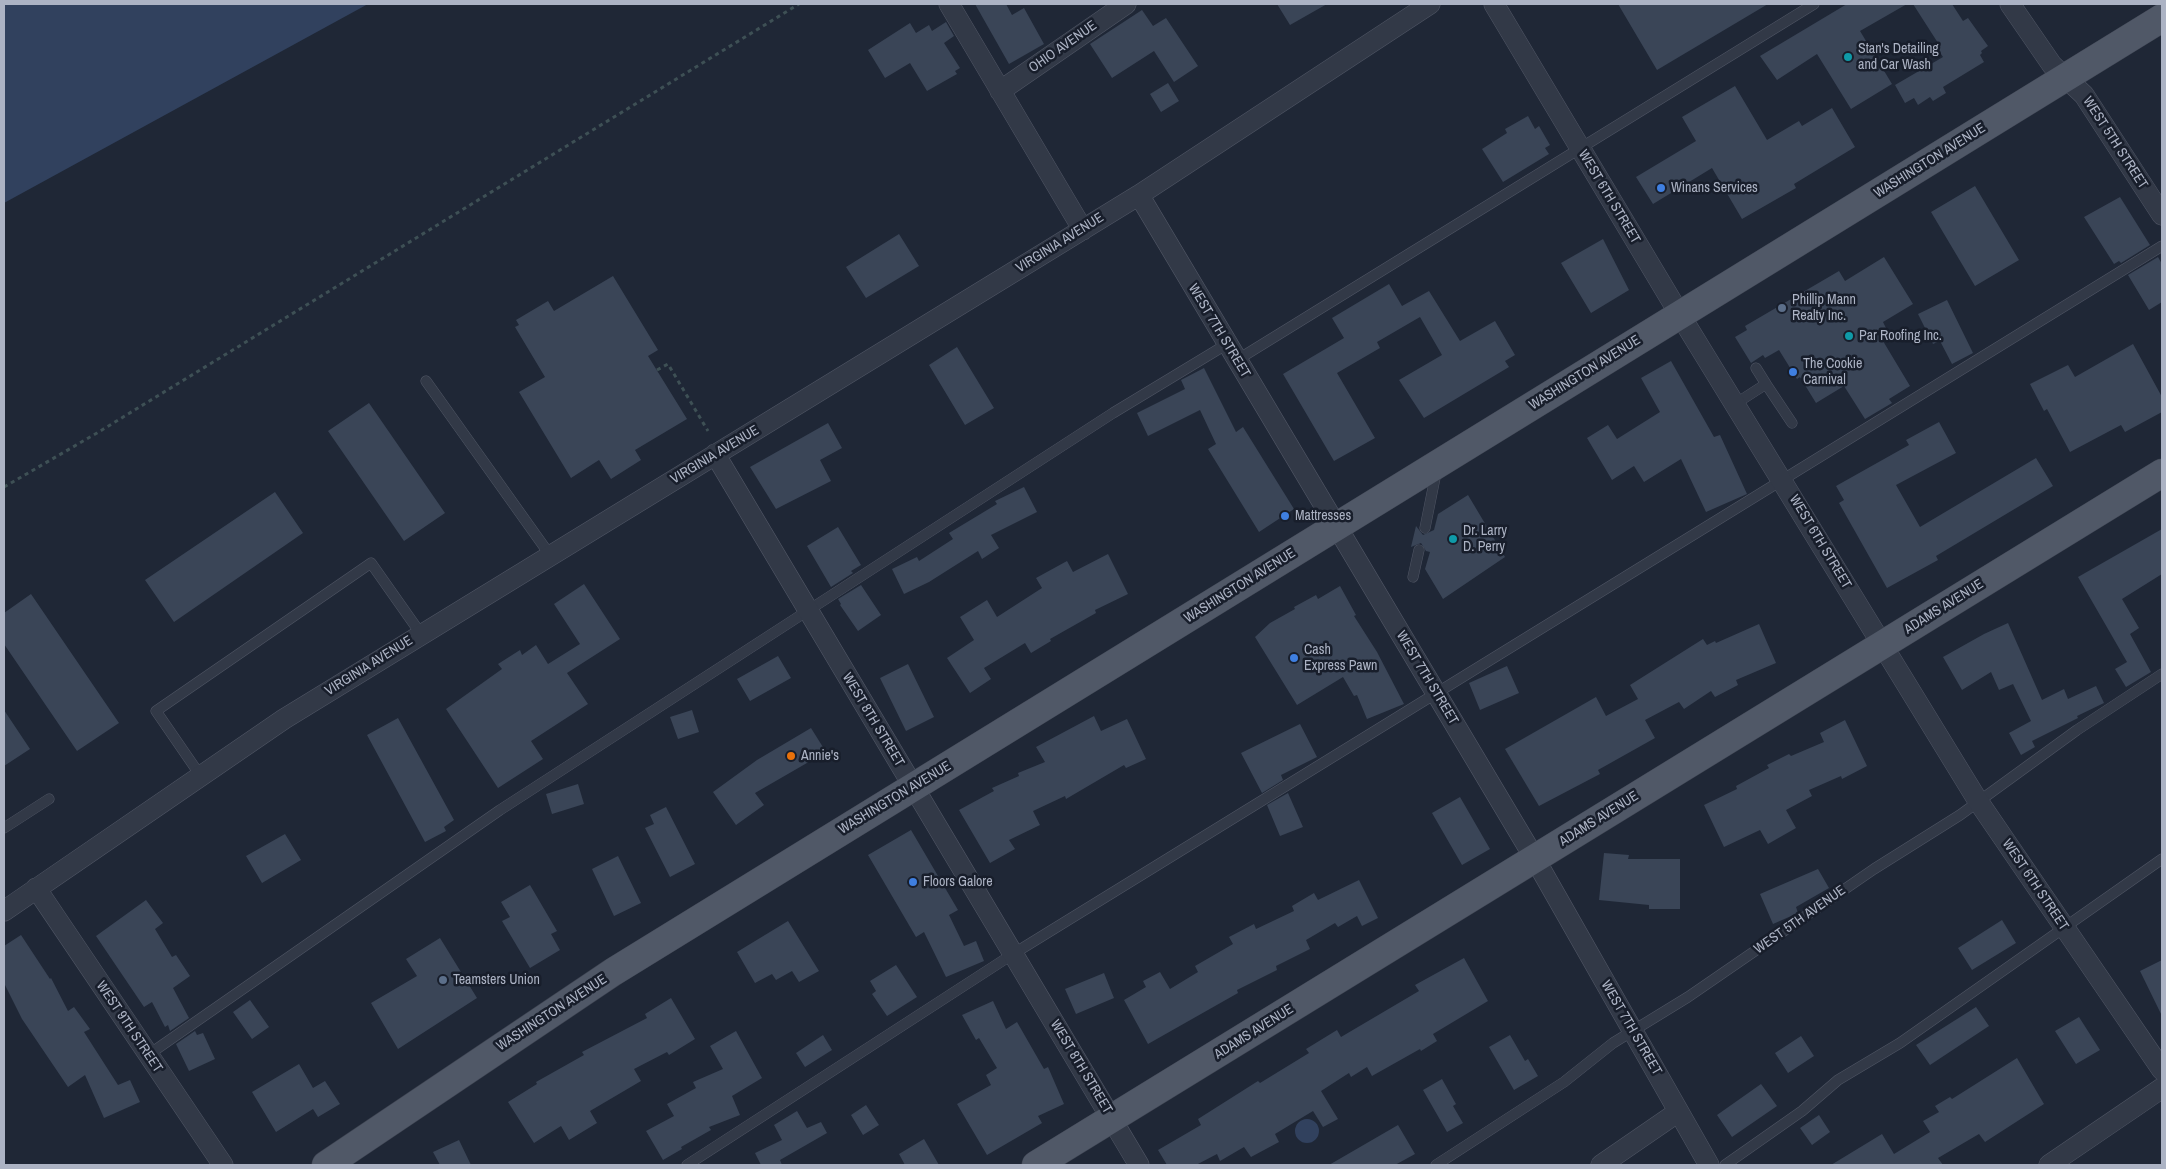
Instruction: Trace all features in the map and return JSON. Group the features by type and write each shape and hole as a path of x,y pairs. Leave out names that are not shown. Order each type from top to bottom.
{"main road":[{"name":"WASHINGTON AVENUE","path":"326,1165 572,998 2162,18"},
{"name":"ADAMS AVENUE","path":"1036,1165 2162,473"}],"street":[{"path":"949,4 1083,230"},
{"name":"OHIO AVENUE","path":"1000,91 1126,4"},
{"name":"VIRGINIA AVENUE","path":"4,911 284,719 1083,230 1430,4"},
{"name":"WEST 6TH STREET","path":"1494,4 1680,315 1978,801 2162,1070"},
{"name":"WEST 5TH STREET","path":"2010,4 2042,52 2084,95 2162,215"},
{"name":"WEST 7TH STREET","path":"1139,195 1534,859 1709,1165"},
{"name":"WEST 8TH STREET","path":"716,454 1139,1165"},
{"name":"WEST 9TH STREET","path":"36,888 223,1165"},
{"path":"2049,1165 2162,1088"},
{"path":"1601,1165 1678,1112"}],"lane":[{"path":"148,1055 500,810 1113,414 1232,352 1580,149 1814,4"},
{"path":"687,1165 1014,954 2162,246"},
{"path":"1756,368 1792,423"},
{"path":"426,381 550,555"},
{"path":"1735,404 1766,384"},
{"path":"1425,528 1438,463"},
{"path":"1413,577 1420,550"},
{"path":"200,775 156,711 371,563 421,634"},
{"name":"WEST 5TH AVENUE","path":"1436,1165 1564,1082 1613,1043 1688,997 1874,868 1960,815 2077,730 2162,674"},
{"path":"4,828 49,800"},
{"path":"1725,1165 1802,1112 1838,1080 1877,1059 2162,859"}],"path":[{"path":"4,487 105,428 799,4"},
{"path":"657,370 668,364 708,432"}],"water":[{"path":"4,4 368,4 4,203"},
{"path":"1307,1119 1316,1122 1319,1131 1316,1140 1307,1143 1298,1140 1295,1131 1298,1122"}],"building":[{"path":"975,4 1006,4 1012,15 1024,8 1044,44 1009,64"},
{"path":"1277,4 1327,4 1290,25"},
{"path":"1618,4 1768,4 1657,70"},
{"name":"Stan's Detailing and Car Wash","path":"1847,4 1907,4 1860,31 1892,84 1851,109 1817,54 1777,80 1760,56"},
{"path":"1913,4 1952,4 1963,21 1968,18 1988,46 1981,51 1980,55 1984,62 1943,87 1946,93 1933,101 1930,97 1918,105 1914,98 1905,103 1895,85 1943,57 1935,45 1938,43"},
{"path":"1142,10 1153,26 1166,18 1198,66 1174,82 1154,51 1112,78 1090,44"},
{"path":"946,22 954,36 944,43 960,68 955,71 957,74 927,91 910,63 885,78 868,50 910,23 916,33 929,25 932,31"},
{"path":"1168,83 1179,101 1161,112 1150,94"},
{"path":"1735,86 1767,140 1799,121 1802,126 1832,108 1855,147 1794,184 1796,188 1742,219 1712,168 1653,204 1636,177 1696,141 1682,117"},
{"path":"1528,116 1535,129 1539,126 1550,145 1545,148 1549,154 1503,182 1482,149 1507,133 1505,129"},
{"path":"1975,186 2019,260 1975,286 1931,212"},
{"path":"2120,197 2150,245 2121,263 2119,261 2114,264 2084,217"},
{"path":"899,234 919,266 866,298 846,267"},
{"path":"1603,239 1629,290 1591,313 1561,263"},
{"name":"Par Roofing Inc.","path":"1884,257 1913,304 1883,322 1888,332 1885,334 1888,339 1883,341 1910,386 1889,399 1892,403 1865,419 1844,386 1816,403 1800,377 1797,379 1779,350 1765,358 1763,355 1751,363 1735,337 1747,330 1745,326 1839,271 1845,281"},
{"path":"2158,257 2162,264 2162,302 2149,310 2128,275"},
{"path":"613,276 658,350 648,356 687,419 635,450 641,460 611,479 599,460 571,478 519,392 545,377 515,327 519,325 516,320 548,301 554,311"},
{"path":"1389,284 1402,306 1429,291 1460,341 1495,321 1515,355 1505,361 1509,367 1424,418 1399,380 1442,355 1420,317 1377,342 1380,348 1337,373 1375,438 1334,461 1283,374 1344,338 1332,318"},
{"path":"1947,300 1973,353 1952,364 1940,341 1933,344 1918,314"},
{"path":"2133,344 2162,397 2162,412 2125,432 2121,425 2070,452 2047,409 2044,411 2030,384 2068,365 2075,377"},
{"path":"957,347 994,408 965,425 929,365"},
{"path":"1671,361 1714,437 1720,435 1747,494 1706,512 1681,459 1644,482 1634,466 1612,480 1587,438 1608,425 1617,439 1660,412 1641,378"},
{"path":"1204,368 1236,432 1243,427 1294,509 1259,532 1208,449 1216,444 1200,410 1148,436 1137,413 1185,389 1181,380"},
{"path":"369,403 445,513 404,541 328,431"},
{"path":"1939,422 1956,453 1896,485 1920,527 2036,458 2053,486 1936,556 1938,560 1887,588 1839,503 1844,500 1836,486 1909,445 1906,440"},
{"path":"828,423 842,448 820,460 831,481 776,509 750,467"},
{"path":"1024,487 1037,512 991,535 999,548 982,559 978,551 929,582 904,594 892,569 917,557 919,561 953,539 949,533 997,504 995,501"},
{"path":"275,492 303,533 174,622 145,580"},
{"name":"Dr. Larry D. Perry","path":"1468,495 1505,557 1443,599 1425,569 1430,552 1426,551 1421,543 1411,547 1416,526 1423,535 1434,530 1438,514"},
{"path":"838,527 861,565 851,571 853,573 831,587 807,546"},
{"path":"2162,529 2162,574 2122,599 2139,628 2130,634 2151,672 2126,687 2115,669 2127,662 2078,577"},
{"path":"1108,554 1128,594 1095,610 1096,613 1050,639 1051,641 1031,653 1025,643 984,668 991,679 970,693 947,658 974,640 960,617 987,600 997,617 1042,588 1036,578 1067,561 1073,572"},
{"path":"584,584 620,639 567,673 588,704 531,741 543,759 498,788 446,709 502,669 498,664 520,650 522,655 536,645 548,664 580,644 554,604"},
{"path":"861,585 881,615 858,631 838,599"},
{"path":"1340,586 1356,615 1354,616 1377,652 1404,704 1367,719 1357,695 1354,696 1343,677 1297,705 1255,637 1270,623 1295,609 1294,607 1316,595 1318,599"},
{"path":"31,594 119,723 77,751 4,644 4,613"},
{"path":"2008,623 2042,700 2064,689 2068,699 2096,686 2104,703 2032,741 2035,747 2021,755 2009,733 2031,721 2013,684 1999,690 1991,672 1962,690 1943,657"},
{"path":"1759,624 1776,663 1736,680 1738,685 1715,697 1711,691 1684,709 1679,702 1645,720 1655,738 1598,770 1600,774 1539,806 1505,749 1596,697 1606,716 1638,699 1630,685 1703,639 1707,645 1715,641 1716,643"},
{"path":"778,656 791,678 750,701 737,679"},
{"path":"908,664 934,717 906,731 880,678"},
{"path":"1507,666 1519,693 1480,710 1469,683"},
{"path":"4,710 30,749 4,766"},
{"path":"692,710 699,732 678,739 670,717"},
{"path":"1094,716 1101,731 1127,719 1146,759 1126,768 1124,765 1066,799 1065,796 1033,811 1040,825 1009,840 1015,849 990,863 959,810 994,791 992,788 1019,776 1018,773 1045,762 1036,747"},
{"path":"398,718 454,820 444,827 446,831 425,842 367,735"},
{"path":"1845,720 1867,766 1842,779 1841,776 1809,790 1812,796 1786,810 1796,828 1768,844 1760,830 1724,847 1704,805 1737,789 1736,786 1769,768 1767,765 1789,754 1791,756 1824,742 1820,733"},
{"path":"1300,724 1317,757 1281,775 1283,780 1262,793 1241,753"},
{"path":"811,728 826,752 755,793 764,805 736,825 713,792 757,760"},
{"path":"578,784 584,804 552,814 546,794"},
{"path":"1288,793 1303,827 1280,836 1267,805"},
{"path":"1460,797 1490,849 1462,865 1432,813"},
{"path":"666,807 695,864 670,877 645,828 654,824 650,815"},
{"name":"Floors Galore","path":"911,830 958,910 949,915 964,946 976,941 984,961 946,977 924,932 916,937 868,855"},
{"path":"285,834 301,860 262,883 246,856"},
{"path":"1604,853 1629,855 1628,859 1680,859 1680,909 1649,909 1649,905 1599,900"},
{"path":"618,856 641,903 614,916 592,869"},
{"path":"1818,869 1829,888 1796,907 1798,913 1773,924 1760,894"},
{"path":"1359,880 1378,918 1362,926 1357,916 1338,927 1335,923 1306,940 1310,949 1276,966 1277,970 1237,990 1238,993 1148,1044 1124,1000 1146,987 1143,981 1160,972 1170,989 1198,972 1195,966 1233,944 1229,937 1254,924 1256,929 1294,911 1292,906 1314,893 1318,900"},
{"path":"530,885 557,931 551,934 560,950 530,968 502,921 510,917 501,902"},
{"path":"146,900 163,923 155,929 172,957 176,955 190,976 173,988 189,1018 170,1031 168,1025 165,1027 152,1002 144,1007 96,936"},
{"path":"2002,920 2016,943 1972,970 1958,948"},
{"path":"788,921 819,971 799,982 792,971 776,980 772,974 755,983 737,952"},
{"path":"21,935 51,978 68,1011 74,1007 90,1029 84,1032 118,1085 130,1080 140,1102 104,1118 85,1075 68,1087 22,1019 4,983 4,946"},
{"path":"440,938 477,998 398,1049 371,1003 417,976 406,959"},
{"path":"1464,958 1488,1001 1433,1034 1437,1041 1421,1051 1420,1049 1372,1076 1367,1067 1351,1077 1349,1073 1321,1091 1338,1119 1323,1127 1313,1111 1275,1134 1279,1142 1251,1157 1244,1147 1220,1161 1217,1154 1196,1165 1167,1165 1158,1150 1201,1125 1198,1119 1258,1081 1260,1083 1309,1053 1306,1049 1337,1030 1341,1037 1419,991 1415,985"},
{"path":"2162,960 2162,1016 2140,971"},
{"path":"896,965 917,997 887,1016 872,994 876,991 870,981"},
{"path":"1104,973 1114,998 1076,1014 1065,989"},
{"path":"671,998 695,1039 669,1055 667,1052 634,1069 641,1081 590,1111 597,1123 569,1140 561,1126 534,1143 508,1102 537,1084 536,1082 584,1055 582,1052 647,1018 645,1014"},
{"path":"250,1000 269,1027 252,1039 233,1012"},
{"path":"993,1001 1006,1029 1017,1022 1044,1069 1048,1067 1064,1104 1038,1116 1042,1123 987,1155 957,1104 991,1085 986,1075 997,1068 979,1038 976,1040 962,1015"},
{"path":"1976,1007 1989,1026 1930,1065 1916,1045"},
{"path":"2079,1017 2100,1050 2076,1064 2055,1031"},
{"path":"195,1031 197,1035 203,1033 215,1059 189,1071 176,1044"},
{"path":"736,1031 762,1078 732,1096 740,1115 709,1127 711,1130 663,1160 646,1131 674,1116 667,1104 696,1088 693,1082 723,1069 710,1046"},
{"path":"823,1035 832,1050 805,1067 796,1053"},
{"path":"1510,1035 1525,1061 1528,1059 1538,1076 1514,1090 1489,1047"},
{"path":"1801,1036 1814,1056 1788,1073 1775,1053"},
{"path":"2017,1058 2044,1104 1985,1142 1979,1134 1938,1158 1943,1165 1831,1165 1882,1134 1894,1154 1930,1132 1923,1121 1939,1112 1935,1106 1950,1097 1952,1099"},
{"path":"299,1064 313,1088 325,1081 340,1104 318,1117 313,1109 276,1132 252,1092"},
{"path":"1442,1079 1456,1104 1453,1106 1463,1123 1447,1132 1423,1090"},
{"path":"1761,1084 1777,1106 1732,1137 1717,1115"},
{"path":"866,1105 879,1125 863,1135 851,1115"},
{"path":"797,1111 807,1128 821,1122 827,1133 780,1160 782,1165 761,1165 755,1153 782,1140 774,1125"},
{"path":"1819,1115 1830,1132 1812,1145 1800,1128"},
{"path":"1398,1125 1415,1154 1395,1165 1329,1165"},
{"path":"924,1139 939,1165 905,1165 899,1154"},
{"path":"459,1140 471,1165 440,1165 433,1152"}],"place":[{"name":"Stan's Detailing and Car Wash","path":"1848,57"},
{"name":"Winans Services","path":"1661,188"},
{"name":"Phillip Mann Realty Inc.","path":"1782,308"},
{"name":"Par Roofing Inc.","path":"1849,336"},
{"name":"The Cookie Carnival","path":"1793,372"},
{"name":"Mattresses","path":"1285,516"},
{"name":"Dr. Larry D. Perry","path":"1453,539"},
{"name":"Cash Express Pawn","path":"1294,658"},
{"name":"Annie's","path":"791,756"},
{"name":"Floors Galore","path":"913,882"},
{"name":"Teamsters Union","path":"443,980"}]}
